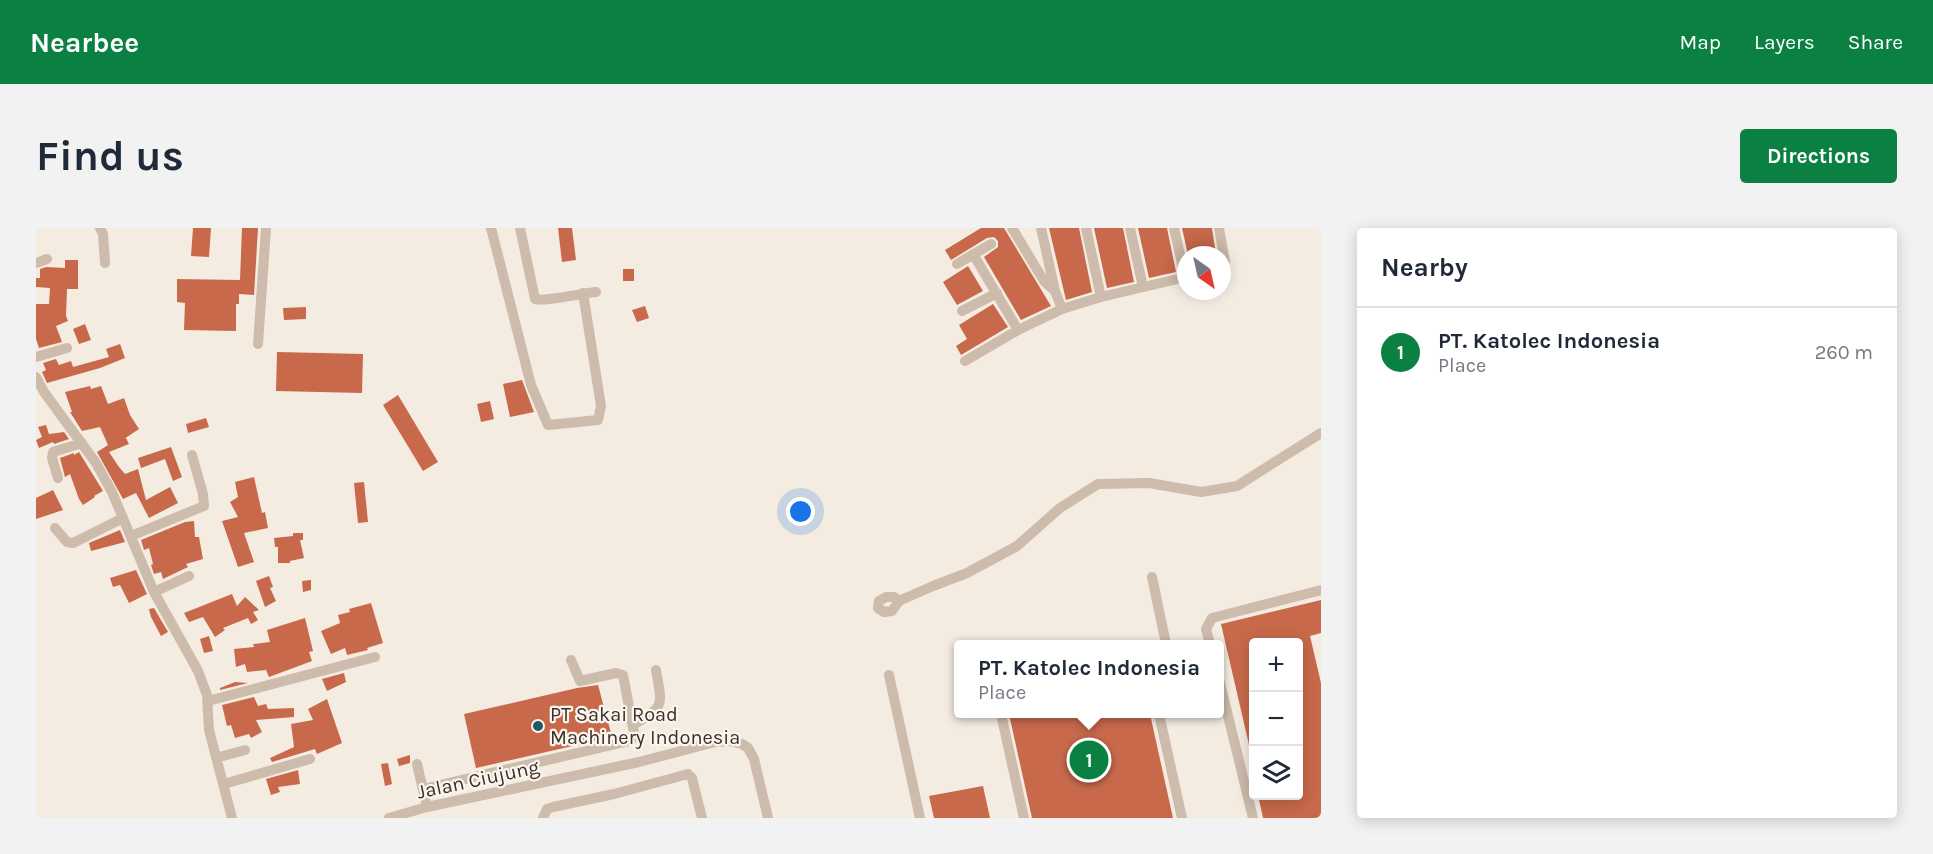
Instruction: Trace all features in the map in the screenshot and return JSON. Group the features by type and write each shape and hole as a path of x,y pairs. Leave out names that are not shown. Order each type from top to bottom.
{"street":[{"path":"100,228 103,234 105,264"},
{"path":"258,344 266,228"},
{"path":"491,228 531,385 549,425 598,420 601,406 583,293"},
{"path":"520,228 535,299 542,301 596,292"},
{"path":"1012,228 1044,281 1055,291"},
{"path":"1041,228 1055,291 1062,309"},
{"path":"1086,228 1101,297"},
{"path":"1130,228 1143,287"},
{"path":"1174,228 1178,246"},
{"path":"1219,228 1222,246"},
{"path":"957,264 991,244"},
{"path":"974,254 1018,330"},
{"path":"965,361 1018,330 1062,309 1177,279"},
{"path":"962,311 997,293"},
{"path":"36,357 67,348"},
{"path":"36,377 44,392 82,443 112,492 153,592 198,671 208,701 209,730 232,818"},
{"path":"899,601 933,585 967,573 1017,546 1060,508 1098,484 1149,483 1201,492 1237,486 1321,433"},
{"path":"58,478 51,458 53,452 82,443"},
{"path":"131,536 204,506 203,494 192,456"},
{"path":"55,528 67,542 80,542 123,518"},
{"path":"153,592 189,576"},
{"path":"1152,577 1165,640"},
{"path":"1209,640 1206,629 1212,618 1321,590"},
{"path":"208,701 375,657"},
{"path":"423,789 622,744 633,738 633,725 623,675 616,673 580,681 572,660"},
{"path":"633,725 660,707 656,670"},
{"path":"889,675 920,818"},
{"path":"1224,699 1253,818"},
{"path":"1002,718 1024,818"},
{"path":"1160,718 1182,818"},
{"name":"Jalan Ciujung","path":"394,817 639,762 715,742 730,741 748,748 754,759 768,818"},
{"path":"216,758 245,750"},
{"path":"224,784 310,759"},
{"path":"417,765 423,789 424,812"},
{"path":"543,818 543,813 553,807 614,794 688,774 692,778 702,818"}],"building":[{"path":"193,228 211,228 209,257 191,256"},
{"path":"242,228 258,228 254,295 239,294 239,304 236,304 236,331 184,330 185,303 177,302 177,279 240,280"},
{"path":"558,228 572,228 576,260 562,262"},
{"path":"981,228 1004,228 1051,306 1021,320 984,257 998,247 998,241 994,237 987,238 951,260 945,250"},
{"path":"1049,228 1079,228 1092,292 1066,300"},
{"path":"1094,228 1123,228 1134,282 1107,288"},
{"path":"1138,228 1167,228 1176,272 1149,278"},
{"path":"1182,228 1212,228 1215,246 1186,246"},
{"path":"65,260 78,260 78,289 67,289 66,316 68,321 56,326 62,342 39,348 36,339 36,304 49,304 50,288 36,287 36,278 40,278 40,269 65,268"},
{"path":"968,266 983,291 957,305 943,282"},
{"path":"623,269 634,269 634,281 623,281"},
{"path":"993,304 1008,327 961,355 956,346 967,339 959,325"},
{"path":"645,306 649,318 637,322 632,310"},
{"path":"306,307 306,319 284,320 283,308"},
{"path":"85,324 91,340 79,344 73,329"},
{"path":"120,344 125,358 100,368 47,383 42,372 46,370 43,363 56,359 59,365 71,361 73,367 109,357 106,349"},
{"path":"277,352 363,354 362,393 276,391"},
{"path":"522,380 534,412 510,417 503,384"},
{"path":"90,386 91,389 101,386 108,404 124,398 130,415 139,429 124,439 126,438 129,444 109,452 119,467 125,474 138,469 146,500 170,487 178,503 149,518 136,493 123,499 97,452 108,445 100,427 82,431 70,412 72,412 65,392"},
{"path":"398,395 438,462 423,471 383,405"},
{"path":"490,401 494,419 481,422 477,404"},
{"path":"206,418 209,427 188,433 186,424"},
{"path":"46,425 49,434 64,432 69,439 39,448 36,440 42,437 38,427"},
{"path":"171,447 182,477 173,481 165,459 141,468 138,458"},
{"path":"79,452 103,491 83,505 70,474 65,477 60,458"},
{"path":"254,477 262,513 265,512 268,528 244,533 254,562 238,567 222,521 238,517 230,502 238,497 235,482"},
{"path":"364,482 368,522 358,523 354,483"},
{"path":"53,490 63,510 36,519 36,498"},
{"path":"194,521 195,537 199,537 203,559 186,564 188,567 163,579 161,572 154,574 149,548 144,550 141,540 185,522"},
{"path":"120,530 125,542 91,551 89,543"},
{"path":"293,533 303,533 303,540 300,540 304,558 290,561 290,563 278,563 278,547 275,547 274,538 293,536"},
{"path":"136,570 147,594 129,603 120,585 113,587 110,578"},
{"path":"269,576 273,587 270,588 276,601 265,607 256,581"},
{"path":"311,580 311,590 303,592 302,581"},
{"path":"232,594 237,606 245,597 259,610 253,612 258,620 251,624 248,618 223,628 225,630 215,637 203,617 189,622 184,613"},
{"path":"1321,600 1321,633 1310,636 1321,683 1321,818 1263,818 1259,800 1303,800 1303,638 1249,638 1249,745 1221,624"},
{"path":"371,603 383,643 367,648 368,650 347,655 345,648 331,654 321,631 340,623 338,615 350,612 349,609"},
{"path":"154,608 168,632 161,636 149,609"},
{"path":"305,618 313,651 309,652 312,661 269,677 266,670 247,672 245,664 236,667 234,649 254,647 253,644 270,642 267,630"},
{"path":"209,636 213,651 204,653 200,639"},
{"path":"344,673 346,682 327,691 322,679"},
{"path":"235,682 248,683 220,690 220,688"},
{"name":"PT Sakai Road Machinery Indonesia","path":"598,685 612,737 476,768 464,714"},
{"path":"254,697 258,706 266,704 268,709 294,708 294,717 256,720 262,732 251,738 249,734 235,738 231,725 227,726 222,705"},
{"path":"327,699 342,743 317,754 315,749 272,762 270,758 294,747 291,724 313,720 308,709"},
{"path":"1010,718 1151,718 1173,818 1032,818"},
{"path":"410,755 410,763 399,766 397,759"},
{"path":"388,763 392,784 385,786 381,764"},
{"path":"298,770 300,784 278,787 280,792 271,795 266,779"},
{"path":"983,786 990,818 934,818 929,796"}],"place":[{"name":"PT Sakai Road Machinery Indonesia","path":"538,726"},
{"name":"PT. Katolec Indonesia","path":"1089,760"}]}
